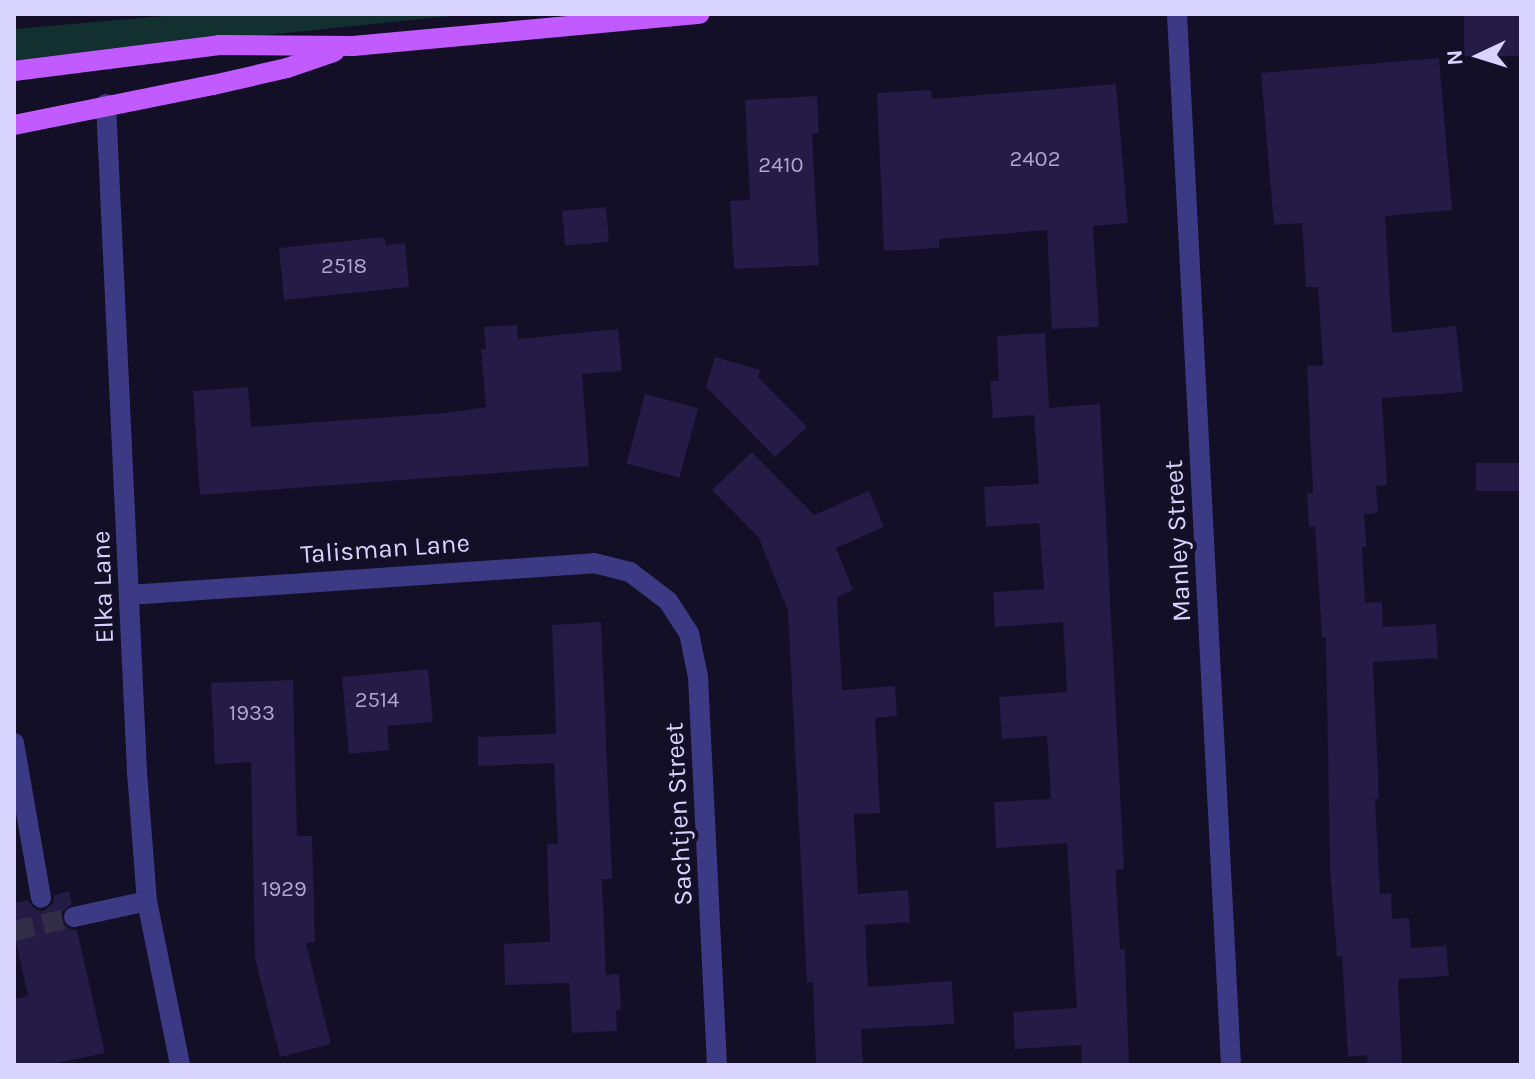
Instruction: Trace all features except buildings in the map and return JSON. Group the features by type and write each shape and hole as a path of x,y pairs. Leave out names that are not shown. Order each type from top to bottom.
{"main road":[{"path":"14,71 219,45 353,46 700,14"},
{"path":"14,125 257,75 353,46"}],"street":[{"name":"Manley Street","path":"1177,14 1231,1065"},
{"name":"Elka Lane","path":"106,104 147,901 180,1065"},
{"name":"Talisman Lane","path":"129,595 555,563 594,563 630,572 641,580"},
{"name":"Sachtjen Street","path":"641,580 668,601 689,633 698,677 717,1065"},
{"path":"14,743 41,898"},
{"path":"74,917 147,901"}],"green space":[{"path":"187,14 470,14 14,61 14,29"}],"tunnel":[{"path":"14,931 74,917"}]}
